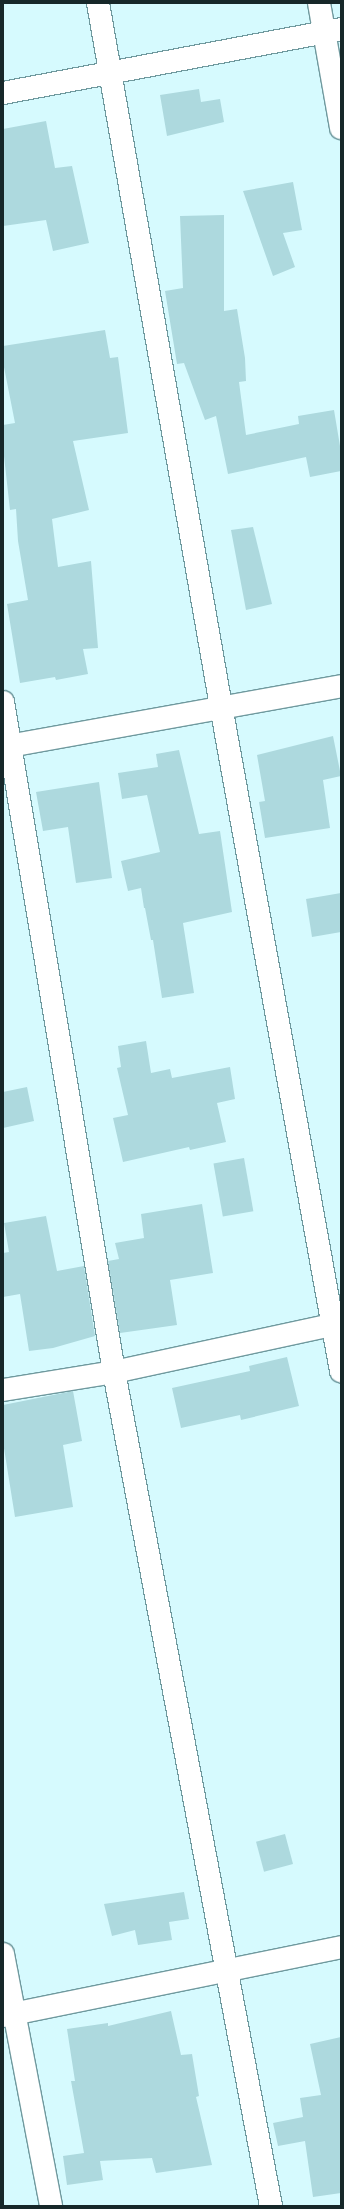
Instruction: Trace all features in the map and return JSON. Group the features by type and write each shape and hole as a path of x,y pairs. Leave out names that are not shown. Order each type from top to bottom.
{"street":[{"path":"98,3 221,706 337,1324 341,1371"},
{"path":"319,3 333,31 341,128"},
{"path":"3,93 333,31"},
{"path":"7,746 221,706 341,686"},
{"path":"3,702 7,746 114,1372 228,1970 271,2206"},
{"path":"3,1390 114,1372 337,1324"},
{"path":"8,2015 341,1947"},
{"path":"3,1954 8,2015 51,2206"}],"building":[{"path":"199,89 201,102 220,99 224,122 167,136 160,95"},
{"path":"46,121 55,168 72,166 89,243 53,251 46,220 3,226 3,129"},
{"path":"293,182 302,230 283,233 295,267 273,276 243,191"},
{"path":"224,215 224,311 237,309 245,358 246,381 239,382 246,435 299,424 298,416 334,410 341,452 341,471 310,477 306,457 228,474 216,416 205,420 184,363 177,364 165,291 183,288 180,216"},
{"path":"105,330 110,358 118,357 128,433 73,441 89,510 52,519 58,567 91,561 98,648 83,649 88,674 56,680 55,677 20,683 7,604 28,600 18,541 16,509 10,510 3,447 3,425 15,423 3,362 3,346"},
{"path":"253,527 272,604 246,610 231,530"},
{"path":"333,736 341,776 323,780 330,828 265,838 259,802 265,801 257,755"},
{"path":"179,750 199,834 220,831 232,912 183,923 194,993 162,998 153,940 151,940 141,888 128,891 121,861 160,852 147,795 122,799 118,773 158,767 156,754"},
{"path":"99,782 112,878 76,883 68,827 43,831 36,792"},
{"path":"341,893 341,932 312,937 306,899"},
{"path":"146,1041 151,1073 170,1069 172,1078 230,1067 235,1099 217,1103 226,1142 190,1150 189,1147 123,1162 113,1118 128,1115 117,1068 121,1067 118,1046"},
{"path":"27,1087 34,1121 3,1128 3,1092"},
{"path":"244,1158 253,1211 223,1217 213,1163"},
{"path":"202,1204 213,1273 170,1280 177,1325 120,1333 108,1261 119,1259 115,1243 144,1238 141,1214"},
{"path":"46,1216 57,1271 84,1266 95,1336 53,1348 29,1351 20,1294 3,1297 3,1253 9,1252 4,1223"},
{"path":"287,1357 299,1406 241,1420 240,1415 181,1428 172,1388 250,1371 249,1366"},
{"path":"73,1391 82,1441 63,1445 73,1507 15,1517 3,1442 3,1405"},
{"path":"285,1834 293,1864 264,1872 256,1842"},
{"path":"184,1892 189,1919 169,1922 172,1940 138,1945 135,1930 112,1936 104,1904"},
{"path":"171,2011 181,2055 192,2054 199,2096 196,2097 212,2165 156,2173 152,2158 100,2161 103,2180 67,2185 63,2156 84,2153 71,2081 75,2081 67,2029 108,2023 108,2026"},
{"path":"341,2037 341,2193 313,2197 305,2141 278,2146 273,2123 303,2117 300,2098 321,2095 310,2044"}]}
